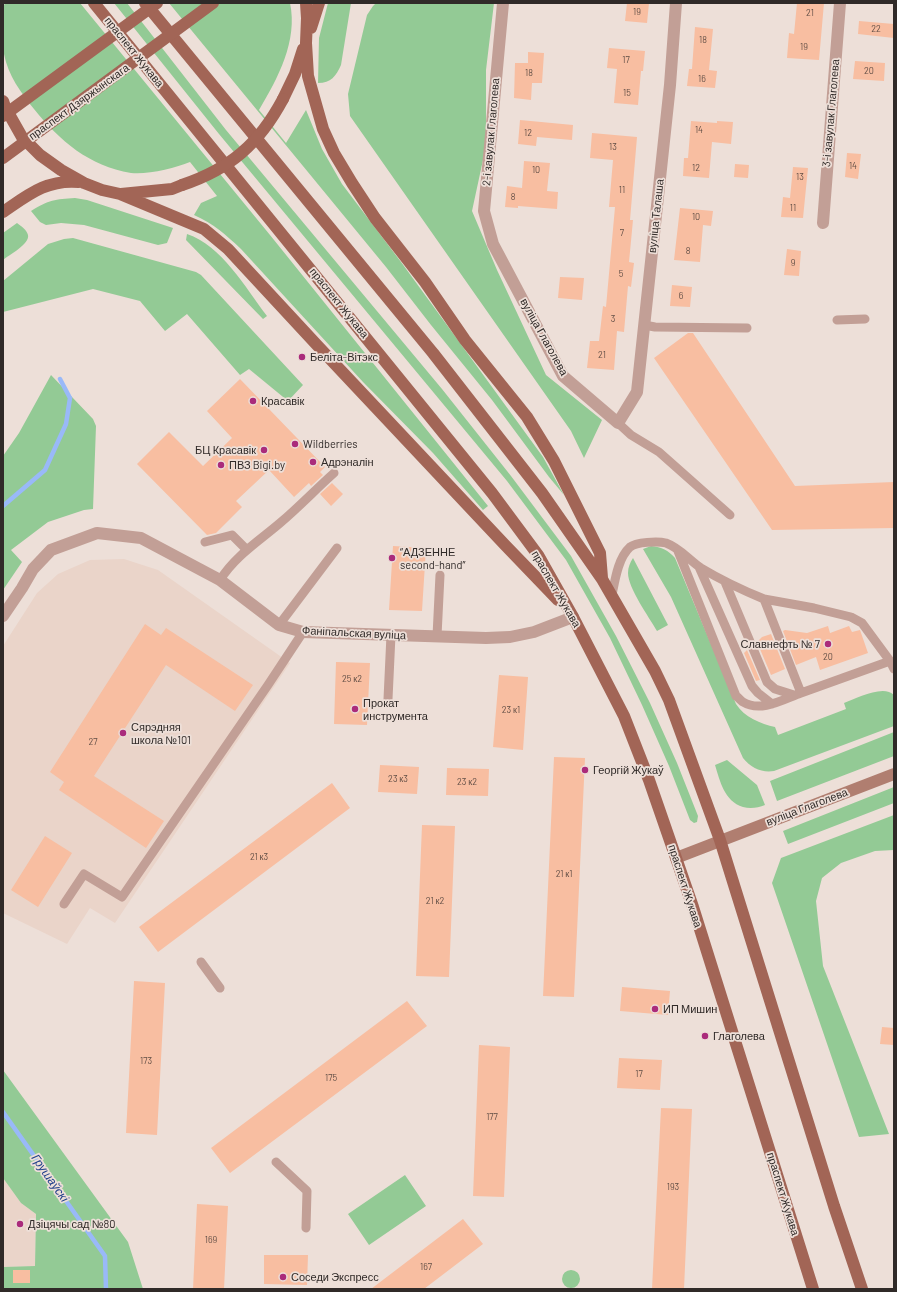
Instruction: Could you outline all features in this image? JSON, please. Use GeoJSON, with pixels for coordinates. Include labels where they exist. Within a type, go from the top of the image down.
{"type":"FeatureCollection","features":[{"type":"Feature","properties":{"kind":"main road","name":"праспект Жукава"},"geometry":{"type":"LineString","coordinates":[[94,3],[492,493],[538,555],[571,614],[624,716],[649,780],[696,915],[813,1289]]}},
{"type":"Feature","properties":{"kind":"main road"},"geometry":{"type":"LineString","coordinates":[[145,3],[433,353],[542,494],[602,579],[655,672],[669,700],[720,840],[862,1289]]}},
{"type":"Feature","properties":{"kind":"main road"},"geometry":{"type":"LineString","coordinates":[[3,116],[157,3]]}},
{"type":"Feature","properties":{"kind":"main road","name":"праспект Дзяржынскага"},"geometry":{"type":"LineString","coordinates":[[3,158],[212,3]]}},
{"type":"Feature","properties":{"kind":"main road"},"geometry":{"type":"LineString","coordinates":[[306,3],[308,76],[323,129],[334,153],[375,218],[425,282],[465,340],[527,416],[554,461],[600,553],[602,579]]}},
{"type":"Feature","properties":{"kind":"main road"},"geometry":{"type":"LineString","coordinates":[[120,194],[172,188],[199,180],[225,166],[246,150],[267,126],[283,99],[295,74],[319,3]]}},
{"type":"Feature","properties":{"kind":"main road"},"geometry":{"type":"LineString","coordinates":[[3,100],[5,108],[22,137],[40,155],[60,170],[84,183],[102,190],[120,194],[204,229],[228,249],[571,614]]}},
{"type":"Feature","properties":{"kind":"main road"},"geometry":{"type":"LineString","coordinates":[[3,212],[29,194],[42,188],[65,181],[84,183]]}},
{"type":"Feature","properties":{"kind":"street","name":"2-і завулак Глаголева"},"geometry":{"type":"LineString","coordinates":[[500,258],[493,244],[484,211],[503,3]]}},
{"type":"Feature","properties":{"kind":"street","name":"вуліца Талаша"},"geometry":{"type":"LineString","coordinates":[[618,423],[638,392],[670,85],[676,3]]}},
{"type":"Feature","properties":{"kind":"street","name":"3-і завулак Глаголева"},"geometry":{"type":"LineString","coordinates":[[822,223],[840,3]]}},
{"type":"Feature","properties":{"kind":"street","name":"вуліца Глаголева"},"geometry":{"type":"LineString","coordinates":[[500,258],[563,376],[618,423]]}},
{"type":"Feature","properties":{"kind":"street","name":"Фаніпальская вуліца"},"geometry":{"type":"LineString","coordinates":[[3,616],[33,569],[51,550],[97,533],[141,538],[220,580],[279,625],[303,632],[486,638],[510,637],[534,632],[571,614]]}},
{"type":"Feature","properties":{"kind":"street","name":"вуліца Глаголева"},"geometry":{"type":"LineString","coordinates":[[676,858],[894,774]]}},
{"type":"Feature","properties":{"kind":"lane"},"geometry":{"type":"LineString","coordinates":[[838,320],[864,319]]}},
{"type":"Feature","properties":{"kind":"lane"},"geometry":{"type":"LineString","coordinates":[[644,326],[747,328]]}},
{"type":"Feature","properties":{"kind":"lane"},"geometry":{"type":"LineString","coordinates":[[618,423],[631,436],[659,452],[730,516]]}},
{"type":"Feature","properties":{"kind":"lane"},"geometry":{"type":"LineString","coordinates":[[220,580],[247,550],[280,523],[334,473]]}},
{"type":"Feature","properties":{"kind":"lane"},"geometry":{"type":"LineString","coordinates":[[205,542],[232,535],[247,550]]}},
{"type":"Feature","properties":{"kind":"lane"},"geometry":{"type":"LineString","coordinates":[[612,595],[618,569],[623,557],[630,547],[639,543],[665,543],[678,550],[699,567],[725,582],[764,599],[814,608],[851,617],[862,623],[892,665],[798,694],[772,704],[755,707],[744,702],[736,696],[678,550]]}},
{"type":"Feature","properties":{"kind":"lane"},"geometry":{"type":"LineString","coordinates":[[279,625],[337,548]]}},
{"type":"Feature","properties":{"kind":"lane"},"geometry":{"type":"LineString","coordinates":[[699,567],[752,686],[772,704]]}},
{"type":"Feature","properties":{"kind":"lane"},"geometry":{"type":"LineString","coordinates":[[437,636],[440,575]]}},
{"type":"Feature","properties":{"kind":"lane"},"geometry":{"type":"LineString","coordinates":[[725,582],[766,682],[775,689],[798,694]]}},
{"type":"Feature","properties":{"kind":"lane"},"geometry":{"type":"LineString","coordinates":[[764,599],[798,694]]}},
{"type":"Feature","properties":{"kind":"lane"},"geometry":{"type":"LineString","coordinates":[[64,904],[84,874],[122,897],[303,632]]}},
{"type":"Feature","properties":{"kind":"lane"},"geometry":{"type":"LineString","coordinates":[[388,699],[390,635]]}},
{"type":"Feature","properties":{"kind":"lane"},"geometry":{"type":"LineString","coordinates":[[201,962],[220,988]]}},
{"type":"Feature","properties":{"kind":"lane"},"geometry":{"type":"LineString","coordinates":[[276,1162],[307,1191],[306,1228]]}},
{"type":"Feature","properties":{"kind":"shaded area","name":"Сярэдняя школа №101"},"geometry":{"type":"Polygon","coordinates":[[[124,559],[158,570],[290,663],[115,923],[90,908],[67,944],[3,913],[3,646],[37,593],[58,574],[90,560],[124,559]]]}},
{"type":"Feature","properties":{"kind":"shaded area","name":"Дзіцячы сад №80"},"geometry":{"type":"Polygon","coordinates":[[[3,1178],[21,1203],[36,1214],[35,1266],[3,1267],[3,1178]]]}},
{"type":"Feature","properties":{"kind":"green space"},"geometry":{"type":"Polygon","coordinates":[[[5,3],[80,3],[270,235],[488,506],[483,510],[433,453],[363,382],[241,249],[208,222],[194,215],[201,203],[217,196],[190,162],[177,167],[145,173],[131,173],[116,170],[89,158],[76,150],[54,132],[24,97],[6,62],[2,31],[3,8],[5,3]]]}},
{"type":"Feature","properties":{"kind":"green space"},"geometry":{"type":"Polygon","coordinates":[[[114,3],[127,3],[226,130],[442,389],[511,476],[571,556],[616,636],[650,703],[677,763],[698,816],[697,822],[694,823],[690,820],[669,766],[642,705],[610,638],[566,560],[507,481],[219,134],[114,3]]]}},
{"type":"Feature","properties":{"kind":"green space"},"geometry":{"type":"Polygon","coordinates":[[[169,3],[290,3],[292,17],[291,31],[285,59],[259,110],[286,143],[306,110],[322,149],[342,184],[401,262],[543,457],[564,495],[492,400],[386,267],[169,3]]]}},
{"type":"Feature","properties":{"kind":"green space"},"geometry":{"type":"Polygon","coordinates":[[[328,3],[351,3],[341,65],[330,80],[323,83],[318,83],[319,38],[328,3]]]}},
{"type":"Feature","properties":{"kind":"green space"},"geometry":{"type":"Polygon","coordinates":[[[376,3],[494,3],[486,70],[486,146],[472,211],[497,270],[546,375],[602,420],[584,458],[571,431],[350,116],[348,94],[367,15],[376,3]]]}},
{"type":"Feature","properties":{"kind":"green space"},"geometry":{"type":"Polygon","coordinates":[[[75,198],[87,200],[173,228],[167,243],[158,245],[84,225],[61,223],[46,225],[40,222],[31,211],[52,201],[75,198]]]}},
{"type":"Feature","properties":{"kind":"green space"},"geometry":{"type":"Polygon","coordinates":[[[17,223],[24,228],[28,238],[23,246],[3,260],[3,233],[17,223]]]}},
{"type":"Feature","properties":{"kind":"green space"},"geometry":{"type":"Polygon","coordinates":[[[187,234],[200,240],[222,258],[241,280],[267,316],[263,319],[186,240],[187,234]]]}},
{"type":"Feature","properties":{"kind":"green space"},"geometry":{"type":"Polygon","coordinates":[[[73,238],[196,272],[201,275],[303,385],[288,401],[249,369],[240,375],[187,314],[165,331],[140,301],[93,289],[3,312],[3,281],[48,244],[73,238]]]}},
{"type":"Feature","properties":{"kind":"green space"},"geometry":{"type":"Polygon","coordinates":[[[51,375],[93,419],[96,426],[93,509],[84,510],[48,522],[11,550],[22,562],[3,590],[3,456],[19,433],[51,375]]]}},
{"type":"Feature","properties":{"kind":"green space"},"geometry":{"type":"Polygon","coordinates":[[[651,546],[664,549],[675,558],[736,704],[739,709],[748,716],[759,722],[775,727],[778,735],[846,709],[844,703],[869,693],[883,691],[894,695],[894,726],[774,771],[757,769],[750,765],[743,758],[671,597],[643,549],[651,546]]]}},
{"type":"Feature","properties":{"kind":"green space"},"geometry":{"type":"Polygon","coordinates":[[[633,558],[668,625],[657,631],[631,586],[628,569],[633,558]]]}},
{"type":"Feature","properties":{"kind":"green space"},"geometry":{"type":"Polygon","coordinates":[[[894,732],[894,756],[777,801],[770,781],[894,732]]]}},
{"type":"Feature","properties":{"kind":"green space"},"geometry":{"type":"Polygon","coordinates":[[[727,760],[757,785],[765,805],[748,808],[743,807],[731,800],[721,784],[715,765],[727,760]]]}},
{"type":"Feature","properties":{"kind":"green space"},"geometry":{"type":"Polygon","coordinates":[[[894,787],[894,803],[788,844],[783,831],[894,787]]]}},
{"type":"Feature","properties":{"kind":"green space"},"geometry":{"type":"Polygon","coordinates":[[[894,815],[894,850],[875,851],[841,863],[822,878],[816,901],[823,966],[889,1134],[859,1137],[772,883],[781,858],[894,815]]]}},
{"type":"Feature","properties":{"kind":"green space"},"geometry":{"type":"Polygon","coordinates":[[[3,1070],[128,1242],[143,1289],[3,1289],[3,1267],[35,1266],[36,1214],[21,1203],[3,1178],[3,1070]]]}},
{"type":"Feature","properties":{"kind":"green space"},"geometry":{"type":"Polygon","coordinates":[[[405,1175],[426,1206],[369,1245],[348,1214],[405,1175]]]}},
{"type":"Feature","properties":{"kind":"green space"},"geometry":{"type":"Polygon","coordinates":[[[571,1270],[577,1273],[580,1279],[577,1285],[571,1288],[565,1285],[562,1279],[565,1273],[571,1270]]]}},
{"type":"Feature","properties":{"kind":"building"},"geometry":{"type":"Polygon","coordinates":[[[627,3],[649,3],[647,23],[625,21],[627,3]]]}},
{"type":"Feature","properties":{"kind":"building"},"geometry":{"type":"Polygon","coordinates":[[[797,3],[824,3],[819,60],[787,58],[789,33],[794,34],[797,3]]]}},
{"type":"Feature","properties":{"kind":"building"},"geometry":{"type":"Polygon","coordinates":[[[859,21],[894,24],[894,38],[858,34],[859,21]]]}},
{"type":"Feature","properties":{"kind":"building"},"geometry":{"type":"Polygon","coordinates":[[[695,27],[713,29],[709,70],[717,71],[715,88],[687,86],[689,69],[692,69],[695,27]]]}},
{"type":"Feature","properties":{"kind":"building"},"geometry":{"type":"Polygon","coordinates":[[[609,48],[645,51],[643,71],[641,71],[638,105],[614,103],[617,69],[607,68],[609,48]]]}},
{"type":"Feature","properties":{"kind":"building"},"geometry":{"type":"Polygon","coordinates":[[[528,52],[544,53],[542,83],[532,83],[531,100],[514,98],[515,63],[528,63],[528,52]]]}},
{"type":"Feature","properties":{"kind":"building"},"geometry":{"type":"Polygon","coordinates":[[[855,61],[885,63],[884,81],[853,79],[855,61]]]}},
{"type":"Feature","properties":{"kind":"building"},"geometry":{"type":"Polygon","coordinates":[[[520,120],[573,125],[572,140],[537,137],[536,146],[518,144],[520,120]]]}},
{"type":"Feature","properties":{"kind":"building"},"geometry":{"type":"Polygon","coordinates":[[[691,121],[717,123],[717,121],[733,122],[731,144],[712,142],[709,178],[683,176],[684,158],[688,158],[691,121]]]}},
{"type":"Feature","properties":{"kind":"building"},"geometry":{"type":"Polygon","coordinates":[[[592,133],[637,137],[630,220],[633,220],[629,262],[634,263],[631,287],[628,286],[624,332],[617,331],[614,370],[587,368],[590,341],[599,341],[603,306],[606,307],[615,207],[609,207],[613,160],[590,158],[592,133]]]}},
{"type":"Feature","properties":{"kind":"building"},"geometry":{"type":"Polygon","coordinates":[[[847,153],[861,154],[858,179],[845,177],[847,153]]]}},
{"type":"Feature","properties":{"kind":"building"},"geometry":{"type":"Polygon","coordinates":[[[524,161],[550,163],[547,191],[558,192],[557,209],[518,206],[518,208],[505,207],[507,186],[522,188],[524,161]]]}},
{"type":"Feature","properties":{"kind":"building"},"geometry":{"type":"Polygon","coordinates":[[[735,164],[749,165],[748,178],[734,177],[735,164]]]}},
{"type":"Feature","properties":{"kind":"building"},"geometry":{"type":"Polygon","coordinates":[[[793,167],[808,168],[803,218],[781,217],[783,197],[790,198],[793,167]]]}},
{"type":"Feature","properties":{"kind":"building"},"geometry":{"type":"Polygon","coordinates":[[[680,208],[713,211],[711,226],[703,225],[700,262],[674,260],[680,208]]]}},
{"type":"Feature","properties":{"kind":"building"},"geometry":{"type":"Polygon","coordinates":[[[787,249],[801,251],[799,276],[784,275],[787,249]]]}},
{"type":"Feature","properties":{"kind":"building"},"geometry":{"type":"Polygon","coordinates":[[[560,277],[584,278],[582,300],[558,298],[560,277]]]}},
{"type":"Feature","properties":{"kind":"building"},"geometry":{"type":"Polygon","coordinates":[[[672,285],[692,287],[690,307],[670,306],[672,285]]]}},
{"type":"Feature","properties":{"kind":"building"},"geometry":{"type":"Polygon","coordinates":[[[688,333],[693,333],[795,486],[894,482],[894,528],[772,530],[654,358],[688,333]]]}},
{"type":"Feature","properties":{"kind":"building","name":"БЦ Красавік"},"geometry":{"type":"Polygon","coordinates":[[[240,379],[325,467],[320,472],[323,475],[311,486],[309,483],[294,497],[269,470],[236,501],[242,507],[216,533],[207,535],[137,464],[169,432],[203,466],[232,438],[207,411],[240,379]]]}},
{"type":"Feature","properties":{"kind":"building"},"geometry":{"type":"Polygon","coordinates":[[[332,483],[343,494],[331,506],[320,494],[332,483]]]}},
{"type":"Feature","properties":{"kind":"building"},"geometry":{"type":"Polygon","coordinates":[[[393,546],[426,548],[422,611],[389,610],[393,546]]]}},
{"type":"Feature","properties":{"kind":"building"},"geometry":{"type":"Polygon","coordinates":[[[145,624],[161,635],[166,628],[253,685],[235,711],[166,665],[94,776],[164,821],[146,848],[59,790],[64,782],[50,772],[145,624]]]}},
{"type":"Feature","properties":{"kind":"building"},"geometry":{"type":"Polygon","coordinates":[[[828,626],[830,633],[849,626],[852,632],[860,630],[868,653],[820,670],[816,657],[796,665],[783,631],[807,633],[828,626]]]}},
{"type":"Feature","properties":{"kind":"building"},"geometry":{"type":"Polygon","coordinates":[[[771,634],[785,669],[771,675],[757,642],[762,637],[771,634]]]}},
{"type":"Feature","properties":{"kind":"building"},"geometry":{"type":"Polygon","coordinates":[[[747,650],[760,680],[756,681],[744,653],[747,650]]]}},
{"type":"Feature","properties":{"kind":"building"},"geometry":{"type":"Polygon","coordinates":[[[336,662],[370,663],[367,725],[334,724],[336,662]]]}},
{"type":"Feature","properties":{"kind":"building"},"geometry":{"type":"Polygon","coordinates":[[[499,675],[528,677],[523,750],[493,747],[499,675]]]}},
{"type":"Feature","properties":{"kind":"building"},"geometry":{"type":"Polygon","coordinates":[[[554,757],[585,758],[574,997],[543,996],[554,757]]]}},
{"type":"Feature","properties":{"kind":"building"},"geometry":{"type":"Polygon","coordinates":[[[380,765],[419,767],[417,794],[378,792],[380,765]]]}},
{"type":"Feature","properties":{"kind":"building"},"geometry":{"type":"Polygon","coordinates":[[[447,768],[489,769],[488,796],[446,795],[447,768]]]}},
{"type":"Feature","properties":{"kind":"building"},"geometry":{"type":"Polygon","coordinates":[[[332,783],[350,808],[158,952],[139,927],[332,783]]]}},
{"type":"Feature","properties":{"kind":"building"},"geometry":{"type":"Polygon","coordinates":[[[422,825],[455,826],[449,977],[416,976],[422,825]]]}},
{"type":"Feature","properties":{"kind":"building"},"geometry":{"type":"Polygon","coordinates":[[[45,836],[72,853],[38,907],[11,890],[45,836]]]}},
{"type":"Feature","properties":{"kind":"building"},"geometry":{"type":"Polygon","coordinates":[[[134,981],[165,983],[157,1135],[126,1133],[134,981]]]}},
{"type":"Feature","properties":{"kind":"building"},"geometry":{"type":"Polygon","coordinates":[[[622,987],[670,991],[668,1015],[620,1011],[622,987]]]}},
{"type":"Feature","properties":{"kind":"building"},"geometry":{"type":"Polygon","coordinates":[[[407,1001],[427,1026],[230,1173],[211,1148],[407,1001]]]}},
{"type":"Feature","properties":{"kind":"building"},"geometry":{"type":"Polygon","coordinates":[[[882,1027],[894,1028],[894,1045],[880,1044],[882,1027]]]}},
{"type":"Feature","properties":{"kind":"building"},"geometry":{"type":"Polygon","coordinates":[[[479,1045],[510,1047],[504,1197],[473,1196],[479,1045]]]}},
{"type":"Feature","properties":{"kind":"building"},"geometry":{"type":"Polygon","coordinates":[[[619,1058],[662,1060],[660,1090],[617,1088],[619,1058]]]}},
{"type":"Feature","properties":{"kind":"building"},"geometry":{"type":"Polygon","coordinates":[[[661,1108],[692,1109],[684,1289],[652,1289],[661,1108]]]}},
{"type":"Feature","properties":{"kind":"building"},"geometry":{"type":"Polygon","coordinates":[[[197,1204],[228,1206],[224,1289],[193,1289],[197,1204]]]}},
{"type":"Feature","properties":{"kind":"building"},"geometry":{"type":"Polygon","coordinates":[[[463,1219],[483,1244],[424,1289],[371,1289],[463,1219]]]}},
{"type":"Feature","properties":{"kind":"building"},"geometry":{"type":"Polygon","coordinates":[[[264,1255],[308,1255],[307,1285],[264,1284],[264,1255]]]}},
{"type":"Feature","properties":{"kind":"building"},"geometry":{"type":"Polygon","coordinates":[[[13,1270],[30,1270],[30,1283],[13,1283],[13,1270]]]}},
{"type":"Feature","properties":{"kind":"waterway","name":"Грушаўскі"},"geometry":{"type":"LineString","coordinates":[[3,506],[45,470],[66,424],[70,398],[60,379]]}},
{"type":"Feature","properties":{"kind":"waterway","name":"Грушаўскі"},"geometry":{"type":"LineString","coordinates":[[3,1112],[105,1256],[106,1289]]}},
{"type":"Feature","properties":{"kind":"place","name":"Беліта-Вітэкс"},"geometry":{"type":"Point","coordinates":[302,357]}},
{"type":"Feature","properties":{"kind":"place","name":"Красавік"},"geometry":{"type":"Point","coordinates":[253,401]}},
{"type":"Feature","properties":{"kind":"place","name":"Wildberries"},"geometry":{"type":"Point","coordinates":[295,444]}},
{"type":"Feature","properties":{"kind":"place","name":"БЦ Красавік"},"geometry":{"type":"Point","coordinates":[264,450]}},
{"type":"Feature","properties":{"kind":"place","name":"Адрэналін"},"geometry":{"type":"Point","coordinates":[313,462]}},
{"type":"Feature","properties":{"kind":"place","name":"ПВЗ Bigi.by"},"geometry":{"type":"Point","coordinates":[221,465]}},
{"type":"Feature","properties":{"kind":"place","name":"“АДЗЕННЕ second-hand”"},"geometry":{"type":"Point","coordinates":[392,558]}},
{"type":"Feature","properties":{"kind":"place","name":"Славнефть № 7"},"geometry":{"type":"Point","coordinates":[828,644]}},
{"type":"Feature","properties":{"kind":"place","name":"Прокат инструмента"},"geometry":{"type":"Point","coordinates":[355,709]}},
{"type":"Feature","properties":{"kind":"place","name":"Сярэдняя школа №101"},"geometry":{"type":"Point","coordinates":[123,733]}},
{"type":"Feature","properties":{"kind":"place","name":"Георгій Жукаў"},"geometry":{"type":"Point","coordinates":[585,770]}},
{"type":"Feature","properties":{"kind":"place","name":"ИП Мишин"},"geometry":{"type":"Point","coordinates":[655,1009]}},
{"type":"Feature","properties":{"kind":"place","name":"Глаголева"},"geometry":{"type":"Point","coordinates":[705,1036]}},
{"type":"Feature","properties":{"kind":"place","name":"Дзіцячы сад №80"},"geometry":{"type":"Point","coordinates":[20,1224]}},
{"type":"Feature","properties":{"kind":"place","name":"Соседи Экспресс"},"geometry":{"type":"Point","coordinates":[283,1277]}}]}
